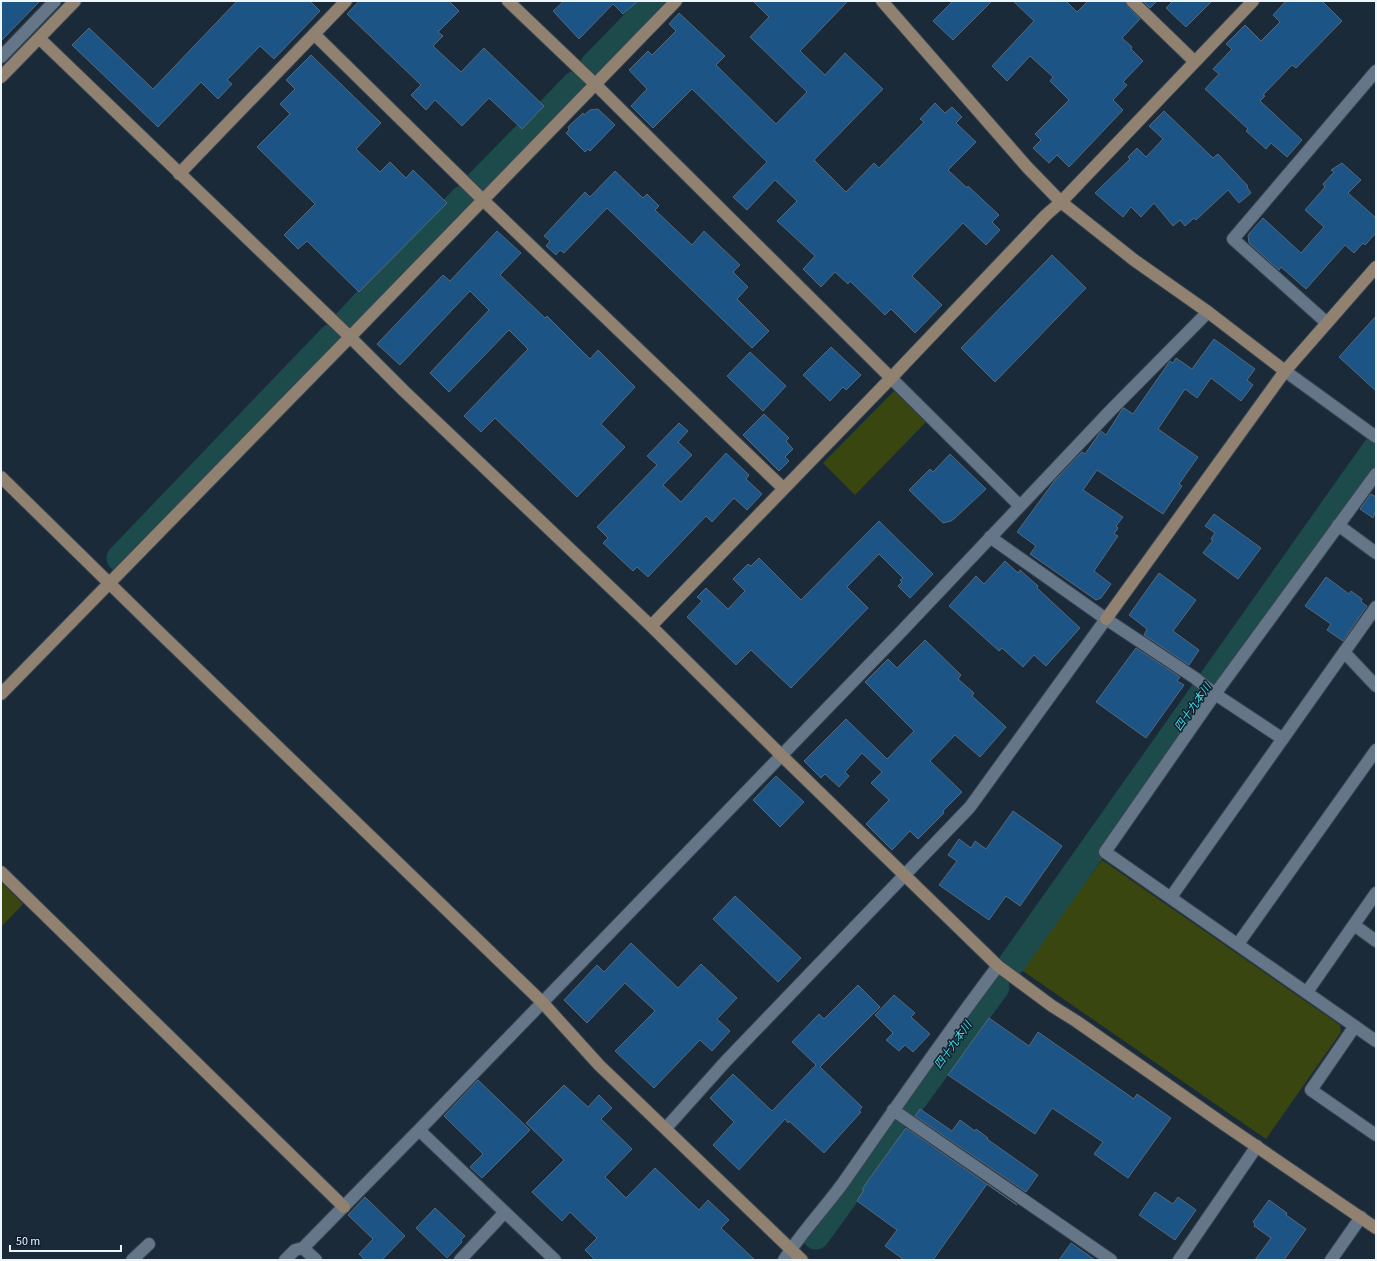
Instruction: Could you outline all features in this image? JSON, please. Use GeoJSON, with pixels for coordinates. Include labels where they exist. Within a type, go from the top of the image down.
{"type":"FeatureCollection","features":[{"type":"Feature","properties":{"kind":"street"},"geometry":{"type":"LineString","coordinates":[[1,57],[55,1]]}},
{"type":"Feature","properties":{"kind":"street"},"geometry":{"type":"LineString","coordinates":[[1,78],[75,1]]}},
{"type":"Feature","properties":{"kind":"street"},"geometry":{"type":"LineString","coordinates":[[179,174],[346,1]]}},
{"type":"Feature","properties":{"kind":"street"},"geometry":{"type":"LineString","coordinates":[[508,1],[595,84],[1020,506]]}},
{"type":"Feature","properties":{"kind":"street"},"geometry":{"type":"LineString","coordinates":[[1,694],[676,1]]}},
{"type":"Feature","properties":{"kind":"street"},"geometry":{"type":"LineString","coordinates":[[882,1],[1027,167],[1061,202],[1134,260],[1208,312],[1285,371],[1376,437]]}},
{"type":"Feature","properties":{"kind":"street"},"geometry":{"type":"LineString","coordinates":[[1132,1],[1194,61]]}},
{"type":"Feature","properties":{"kind":"street"},"geometry":{"type":"LineString","coordinates":[[651,626],[1253,1]]}},
{"type":"Feature","properties":{"kind":"street"},"geometry":{"type":"LineString","coordinates":[[314,34],[483,200],[783,488]]}},
{"type":"Feature","properties":{"kind":"street"},"geometry":{"type":"LineString","coordinates":[[39,38],[350,337],[404,391],[651,626],[998,966],[1052,1006],[1376,1228]]}},
{"type":"Feature","properties":{"kind":"street"},"geometry":{"type":"LineString","coordinates":[[1327,323],[1233,239],[1376,71]]}},
{"type":"Feature","properties":{"kind":"street"},"geometry":{"type":"LineString","coordinates":[[666,1128],[726,1061],[970,807],[1285,371],[1376,267]]}},
{"type":"Feature","properties":{"kind":"street"},"geometry":{"type":"LineString","coordinates":[[285,1260],[295,1250],[303,1248],[419,1130],[893,640],[1112,409],[1208,312]]}},
{"type":"Feature","properties":{"kind":"street"},"geometry":{"type":"LineString","coordinates":[[1376,474],[1215,694],[1105,852],[1376,1041]]}},
{"type":"Feature","properties":{"kind":"street"},"geometry":{"type":"LineString","coordinates":[[1,477],[109,584],[542,1002],[599,1065],[802,1260]]}},
{"type":"Feature","properties":{"kind":"street"},"geometry":{"type":"LineString","coordinates":[[1338,525],[1376,554]]}},
{"type":"Feature","properties":{"kind":"street"},"geometry":{"type":"LineString","coordinates":[[990,537],[1106,619],[1283,739]]}},
{"type":"Feature","properties":{"kind":"street"},"geometry":{"type":"LineString","coordinates":[[1171,897],[1376,607]]}},
{"type":"Feature","properties":{"kind":"street"},"geometry":{"type":"LineString","coordinates":[[1344,652],[1376,686]]}},
{"type":"Feature","properties":{"kind":"street"},"geometry":{"type":"LineString","coordinates":[[1238,944],[1376,750]]}},
{"type":"Feature","properties":{"kind":"street"},"geometry":{"type":"LineString","coordinates":[[1,872],[344,1207]]}},
{"type":"Feature","properties":{"kind":"street"},"geometry":{"type":"LineString","coordinates":[[1306,992],[1376,893]]}},
{"type":"Feature","properties":{"kind":"street"},"geometry":{"type":"LineString","coordinates":[[1354,925],[1376,941]]}},
{"type":"Feature","properties":{"kind":"street"},"geometry":{"type":"LineString","coordinates":[[784,1260],[833,1196],[950,1028],[998,966]]}},
{"type":"Feature","properties":{"kind":"street"},"geometry":{"type":"LineString","coordinates":[[1355,1026],[1311,1090],[1376,1136]]}},
{"type":"Feature","properties":{"kind":"street"},"geometry":{"type":"LineString","coordinates":[[894,1110],[1111,1260]]}},
{"type":"Feature","properties":{"kind":"street"},"geometry":{"type":"LineString","coordinates":[[419,1130],[555,1260]]}},
{"type":"Feature","properties":{"kind":"street"},"geometry":{"type":"LineString","coordinates":[[1179,1260],[1257,1146]]}},
{"type":"Feature","properties":{"kind":"street"},"geometry":{"type":"LineString","coordinates":[[460,1260],[505,1212]]}},
{"type":"Feature","properties":{"kind":"street"},"geometry":{"type":"LineString","coordinates":[[1331,1260],[1361,1217]]}},
{"type":"Feature","properties":{"kind":"street"},"geometry":{"type":"LineString","coordinates":[[132,1260],[149,1244]]}},
{"type":"Feature","properties":{"kind":"street"},"geometry":{"type":"LineString","coordinates":[[303,1248],[316,1260]]}},
{"type":"Feature","properties":{"kind":"green space"},"geometry":{"type":"Polygon","coordinates":[[[894,391],[926,422],[855,495],[823,463],[894,391]]]}},
{"type":"Feature","properties":{"kind":"green space"},"geometry":{"type":"Polygon","coordinates":[[[1102,860],[1340,1025],[1341,1032],[1266,1139],[1020,969],[1102,860]]]}},
{"type":"Feature","properties":{"kind":"green space"},"geometry":{"type":"Polygon","coordinates":[[[1,882],[23,904],[1,927],[1,882]]]}},
{"type":"Feature","properties":{"kind":"building"},"geometry":{"type":"Polygon","coordinates":[[[1,1],[40,1],[1,41],[1,1]]]}},
{"type":"Feature","properties":{"kind":"building"},"geometry":{"type":"Polygon","coordinates":[[[237,1],[310,1],[320,11],[274,59],[260,46],[227,80],[232,84],[218,99],[201,82],[158,127],[72,45],[89,28],[153,89],[237,1]]]}},
{"type":"Feature","properties":{"kind":"building"},"geometry":{"type":"Polygon","coordinates":[[[359,1],[449,1],[459,11],[438,32],[443,36],[433,46],[461,72],[484,48],[544,106],[522,129],[489,98],[462,126],[435,100],[426,110],[411,95],[421,85],[347,14],[359,1]]]}},
{"type":"Feature","properties":{"kind":"building"},"geometry":{"type":"Polygon","coordinates":[[[564,1],[638,1],[623,14],[613,4],[579,39],[553,11],[564,1]]]}},
{"type":"Feature","properties":{"kind":"building"},"geometry":{"type":"Polygon","coordinates":[[[753,1],[848,1],[800,51],[825,75],[845,53],[883,89],[814,160],[846,192],[874,163],[879,168],[924,122],[920,119],[935,103],[945,113],[952,107],[962,117],[956,123],[976,142],[948,170],[967,188],[968,186],[999,215],[992,222],[1000,230],[986,245],[963,223],[912,276],[942,305],[915,333],[891,309],[885,315],[850,281],[848,284],[835,272],[821,287],[803,269],[815,256],[777,221],[797,201],[775,180],[747,210],[733,197],[767,162],[692,89],[653,128],[631,106],[647,89],[629,70],[648,51],[652,55],[676,31],[669,24],[679,13],[725,56],[716,65],[776,124],[807,92],[750,37],[769,17],[753,1]]]}},
{"type":"Feature","properties":{"kind":"building"},"geometry":{"type":"Polygon","coordinates":[[[953,1],[992,1],[953,40],[933,21],[953,1]]]}},
{"type":"Feature","properties":{"kind":"building"},"geometry":{"type":"Polygon","coordinates":[[[1013,1],[1066,1],[1077,12],[1088,1],[1125,1],[1127,6],[1140,19],[1122,38],[1132,47],[1131,49],[1143,61],[1123,82],[1127,85],[1113,100],[1123,110],[1069,167],[1057,155],[1049,163],[1033,148],[1041,140],[1035,134],[1069,100],[1050,81],[1053,77],[1030,56],[1007,81],[992,66],[1034,21],[1013,1]]]}},
{"type":"Feature","properties":{"kind":"building"},"geometry":{"type":"Polygon","coordinates":[[[1143,1],[1157,1],[1150,8],[1143,1]]]}},
{"type":"Feature","properties":{"kind":"building"},"geometry":{"type":"Polygon","coordinates":[[[1173,1],[1212,1],[1186,27],[1166,8],[1173,1]]]}},
{"type":"Feature","properties":{"kind":"building"},"geometry":{"type":"Polygon","coordinates":[[[1286,1],[1322,1],[1342,21],[1296,68],[1292,65],[1263,95],[1265,96],[1260,101],[1302,140],[1287,157],[1271,143],[1266,149],[1246,131],[1248,129],[1205,89],[1219,74],[1213,69],[1232,49],[1226,44],[1245,25],[1261,41],[1280,22],[1273,15],[1286,1]]]}},
{"type":"Feature","properties":{"kind":"building"},"geometry":{"type":"Polygon","coordinates":[[[311,55],[381,123],[356,149],[380,172],[390,162],[406,178],[413,170],[447,203],[359,292],[307,241],[298,249],[284,235],[315,204],[257,147],[290,114],[280,104],[295,89],[286,80],[311,55]]]}},
{"type":"Feature","properties":{"kind":"building"},"geometry":{"type":"Polygon","coordinates":[[[598,109],[615,125],[590,151],[588,149],[585,152],[566,133],[569,130],[568,127],[583,113],[584,115],[590,110],[598,109]]]}},
{"type":"Feature","properties":{"kind":"building"},"geometry":{"type":"Polygon","coordinates":[[[1164,111],[1213,158],[1218,154],[1248,186],[1247,187],[1251,193],[1239,203],[1228,190],[1196,220],[1194,218],[1185,226],[1180,220],[1173,226],[1154,203],[1141,217],[1131,207],[1123,217],[1095,193],[1130,159],[1128,157],[1137,148],[1146,157],[1163,139],[1149,126],[1164,111]]]}},
{"type":"Feature","properties":{"kind":"building"},"geometry":{"type":"Polygon","coordinates":[[[1342,163],[1361,180],[1348,193],[1376,218],[1376,233],[1365,245],[1363,243],[1354,253],[1345,245],[1306,289],[1281,267],[1279,270],[1249,243],[1248,235],[1263,218],[1301,253],[1324,227],[1305,210],[1325,187],[1323,184],[1334,172],[1331,170],[1342,163]]]}},
{"type":"Feature","properties":{"kind":"building"},"geometry":{"type":"Polygon","coordinates":[[[615,171],[643,198],[647,194],[659,206],[655,210],[692,245],[704,231],[740,265],[733,272],[748,287],[737,299],[769,331],[752,348],[607,208],[564,253],[560,250],[556,255],[546,246],[550,241],[544,236],[585,192],[590,197],[615,171]]]}},
{"type":"Feature","properties":{"kind":"building"},"geometry":{"type":"Polygon","coordinates":[[[497,231],[521,253],[500,275],[545,318],[547,316],[590,359],[598,350],[635,387],[601,424],[625,447],[577,497],[495,418],[481,432],[464,416],[528,349],[509,330],[449,392],[430,373],[489,310],[470,291],[400,365],[377,344],[443,275],[450,281],[497,231]]]}},
{"type":"Feature","properties":{"kind":"building"},"geometry":{"type":"Polygon","coordinates":[[[1052,255],[1086,288],[995,382],[961,348],[1052,255]]]}},
{"type":"Feature","properties":{"kind":"building"},"geometry":{"type":"Polygon","coordinates":[[[1376,316],[1376,391],[1339,357],[1376,316]]]}},
{"type":"Feature","properties":{"kind":"building"},"geometry":{"type":"Polygon","coordinates":[[[1214,339],[1255,369],[1247,380],[1253,385],[1241,401],[1211,378],[1197,398],[1185,389],[1158,429],[1198,457],[1179,484],[1182,486],[1163,514],[1097,470],[1083,490],[1123,517],[1116,526],[1118,528],[1114,534],[1118,536],[1094,571],[1111,584],[1101,598],[1096,600],[1030,554],[1036,546],[1017,532],[1055,480],[1082,452],[1085,454],[1101,431],[1106,435],[1123,408],[1133,414],[1170,361],[1173,363],[1176,358],[1192,369],[1214,339]]]}},
{"type":"Feature","properties":{"kind":"building"},"geometry":{"type":"Polygon","coordinates":[[[831,347],[861,375],[846,390],[843,387],[830,401],[803,375],[831,347]]]}},
{"type":"Feature","properties":{"kind":"building"},"geometry":{"type":"Polygon","coordinates":[[[750,352],[786,386],[763,411],[727,376],[750,352]]]}},
{"type":"Feature","properties":{"kind":"building"},"geometry":{"type":"Polygon","coordinates":[[[764,414],[789,438],[786,441],[793,449],[785,457],[789,461],[779,471],[743,435],[764,414]]]}},
{"type":"Feature","properties":{"kind":"building"},"geometry":{"type":"Polygon","coordinates":[[[679,423],[688,431],[678,442],[692,455],[663,485],[681,502],[726,453],[749,475],[746,479],[762,494],[747,510],[734,498],[712,522],[706,516],[648,577],[637,567],[633,571],[603,543],[608,538],[597,527],[657,465],[647,456],[679,423]]]}},
{"type":"Feature","properties":{"kind":"building"},"geometry":{"type":"Polygon","coordinates":[[[950,454],[986,489],[955,518],[951,521],[943,523],[909,490],[930,469],[933,472],[950,454]]]}},
{"type":"Feature","properties":{"kind":"building"},"geometry":{"type":"Polygon","coordinates":[[[1371,494],[1376,497],[1376,510],[1373,518],[1360,509],[1371,494]]]}},
{"type":"Feature","properties":{"kind":"building"},"geometry":{"type":"Polygon","coordinates":[[[1214,514],[1261,548],[1238,579],[1203,553],[1213,540],[1211,539],[1215,533],[1205,526],[1214,514]]]}},
{"type":"Feature","properties":{"kind":"building"},"geometry":{"type":"Polygon","coordinates":[[[879,521],[933,574],[910,598],[898,586],[902,582],[900,580],[903,578],[879,554],[847,587],[868,608],[791,688],[751,650],[736,665],[687,617],[702,601],[697,597],[706,588],[728,609],[745,591],[733,579],[748,564],[751,566],[759,558],[801,600],[879,521]]]}},
{"type":"Feature","properties":{"kind":"building"},"geometry":{"type":"Polygon","coordinates":[[[1005,561],[1018,573],[1020,570],[1038,586],[1037,588],[1080,628],[1046,666],[1034,655],[1023,667],[1002,648],[999,651],[949,606],[976,576],[984,584],[1005,561]]]}},
{"type":"Feature","properties":{"kind":"building"},"geometry":{"type":"Polygon","coordinates":[[[1159,573],[1196,600],[1173,631],[1199,650],[1189,665],[1144,635],[1147,629],[1129,615],[1159,573]]]}},
{"type":"Feature","properties":{"kind":"building"},"geometry":{"type":"Polygon","coordinates":[[[1326,577],[1349,594],[1351,591],[1362,599],[1361,602],[1367,606],[1343,641],[1327,630],[1331,624],[1305,606],[1326,577]]]}},
{"type":"Feature","properties":{"kind":"building"},"geometry":{"type":"Polygon","coordinates":[[[925,640],[961,675],[958,679],[974,693],[972,696],[1006,727],[980,757],[955,735],[930,761],[962,792],[943,811],[944,813],[918,839],[910,831],[892,850],[866,824],[889,800],[871,783],[882,772],[862,753],[845,772],[849,776],[839,787],[825,774],[821,778],[804,761],[846,719],[887,759],[914,731],[865,682],[888,659],[897,668],[925,640]]]}},
{"type":"Feature","properties":{"kind":"building"},"geometry":{"type":"Polygon","coordinates":[[[1136,648],[1180,677],[1177,681],[1184,685],[1146,738],[1096,702],[1136,648]]]}},
{"type":"Feature","properties":{"kind":"building"},"geometry":{"type":"Polygon","coordinates":[[[776,776],[804,802],[780,827],[753,800],[776,776]]]}},
{"type":"Feature","properties":{"kind":"building"},"geometry":{"type":"Polygon","coordinates":[[[1013,811],[1062,846],[1020,906],[1006,896],[989,920],[939,885],[957,861],[948,855],[959,839],[971,848],[975,841],[986,849],[1013,811]]]}},
{"type":"Feature","properties":{"kind":"building"},"geometry":{"type":"Polygon","coordinates":[[[735,896],[801,958],[778,982],[713,919],[735,896]]]}},
{"type":"Feature","properties":{"kind":"building"},"geometry":{"type":"Polygon","coordinates":[[[631,943],[678,988],[701,964],[737,998],[717,1019],[730,1031],[712,1051],[700,1040],[654,1088],[615,1051],[655,1011],[625,983],[587,1023],[564,1000],[597,965],[604,972],[631,943]]]}},
{"type":"Feature","properties":{"kind":"building"},"geometry":{"type":"Polygon","coordinates":[[[858,985],[880,1007],[820,1067],[862,1107],[859,1111],[861,1112],[824,1153],[785,1119],[739,1170],[713,1145],[734,1122],[710,1098],[733,1074],[772,1111],[816,1065],[792,1042],[819,1014],[824,1019],[858,985]]]}},
{"type":"Feature","properties":{"kind":"building"},"geometry":{"type":"Polygon","coordinates":[[[894,995],[915,1013],[911,1017],[930,1034],[913,1052],[905,1045],[899,1051],[886,1040],[893,1033],[875,1015],[894,995]]]}},
{"type":"Feature","properties":{"kind":"building"},"geometry":{"type":"Polygon","coordinates":[[[989,1018],[1029,1046],[1038,1032],[1134,1099],[1137,1094],[1171,1118],[1128,1178],[1094,1154],[1103,1142],[1052,1108],[1035,1134],[948,1075],[989,1018]]]}},
{"type":"Feature","properties":{"kind":"building"},"geometry":{"type":"Polygon","coordinates":[[[478,1080],[530,1130],[482,1178],[470,1167],[483,1154],[444,1116],[478,1080]]]}},
{"type":"Feature","properties":{"kind":"building"},"geometry":{"type":"Polygon","coordinates":[[[564,1085],[588,1107],[599,1095],[612,1108],[601,1119],[632,1149],[605,1177],[626,1198],[655,1168],[699,1210],[708,1200],[729,1220],[721,1228],[755,1260],[595,1260],[585,1250],[597,1238],[570,1212],[562,1221],[532,1192],[564,1160],[526,1123],[564,1085]]]}},
{"type":"Feature","properties":{"kind":"building"},"geometry":{"type":"Polygon","coordinates":[[[920,1109],[952,1131],[960,1120],[975,1131],[976,1129],[988,1138],[987,1139],[1038,1175],[1026,1192],[915,1116],[920,1109]]]}},
{"type":"Feature","properties":{"kind":"building"},"geometry":{"type":"Polygon","coordinates":[[[906,1128],[987,1184],[933,1260],[904,1260],[885,1246],[897,1230],[857,1201],[864,1190],[862,1189],[906,1128]]]}},
{"type":"Feature","properties":{"kind":"building"},"geometry":{"type":"Polygon","coordinates":[[[1155,1192],[1173,1204],[1178,1197],[1196,1210],[1175,1240],[1139,1215],[1155,1192]]]}},
{"type":"Feature","properties":{"kind":"building"},"geometry":{"type":"Polygon","coordinates":[[[365,1197],[405,1236],[382,1260],[365,1260],[359,1254],[373,1239],[348,1215],[365,1197]]]}},
{"type":"Feature","properties":{"kind":"building"},"geometry":{"type":"Polygon","coordinates":[[[1269,1200],[1287,1213],[1286,1215],[1306,1229],[1284,1260],[1255,1260],[1271,1238],[1254,1226],[1255,1224],[1253,1222],[1269,1200]]]}},
{"type":"Feature","properties":{"kind":"building"},"geometry":{"type":"Polygon","coordinates":[[[435,1208],[465,1236],[461,1240],[462,1242],[447,1258],[416,1228],[435,1208]]]}},
{"type":"Feature","properties":{"kind":"building"},"geometry":{"type":"Polygon","coordinates":[[[1071,1243],[1095,1260],[1059,1260],[1071,1243]]]}},
{"type":"Feature","properties":{"kind":"waterway"},"geometry":{"type":"LineString","coordinates":[[594,65],[656,1]]}},
{"type":"Feature","properties":{"kind":"waterway"},"geometry":{"type":"LineString","coordinates":[[477,185],[576,84]]}},
{"type":"Feature","properties":{"kind":"waterway"},"geometry":{"type":"LineString","coordinates":[[345,324],[463,199]]}},
{"type":"Feature","properties":{"kind":"waterway"},"geometry":{"type":"LineString","coordinates":[[120,558],[331,338]]}},
{"type":"Feature","properties":{"kind":"waterway","name":"四十九本川"},"geometry":{"type":"LineString","coordinates":[[1012,963],[1375,450]]}},
{"type":"Feature","properties":{"kind":"waterway","name":"四十九本川"},"geometry":{"type":"LineString","coordinates":[[911,1103],[996,987]]}},
{"type":"Feature","properties":{"kind":"waterway","name":"四十九本川"},"geometry":{"type":"LineString","coordinates":[[816,1236],[892,1131]]}}]}
